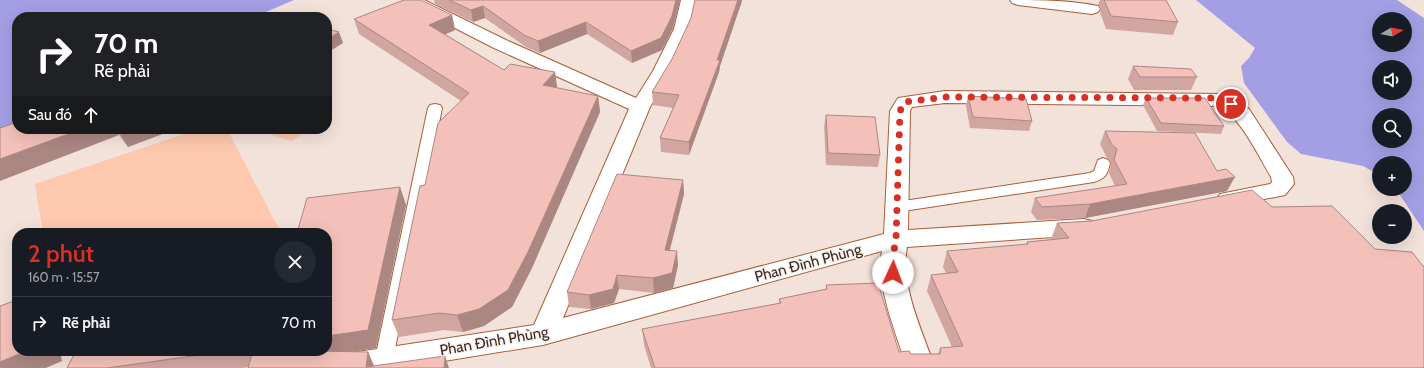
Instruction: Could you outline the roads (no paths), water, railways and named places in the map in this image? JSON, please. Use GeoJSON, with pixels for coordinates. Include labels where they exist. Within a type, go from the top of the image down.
{"type":"FeatureCollection","features":[{"type":"Feature","properties":{"kind":"street"},"geometry":{"type":"LineString","coordinates":[[412,0],[500,44],[640,107]]}},
{"type":"Feature","properties":{"kind":"street"},"geometry":{"type":"LineString","coordinates":[[543,334],[640,107],[662,71],[682,29],[689,0]]}},
{"type":"Feature","properties":{"kind":"street"},"geometry":{"type":"LineString","coordinates":[[1018,0],[1092,9]]}},
{"type":"Feature","properties":{"kind":"street"},"geometry":{"type":"LineString","coordinates":[[921,368],[894,285],[892,261],[896,239],[900,111],[905,102],[945,97],[1216,98],[1226,101],[1242,113],[1282,177],[1282,184],[1277,190],[1208,203]]}},
{"type":"Feature","properties":{"kind":"street","name":"Phan Đình Phùng"},"geometry":{"type":"LineString","coordinates":[[331,368],[543,334],[896,239],[1084,227],[1108,223]]}},
{"type":"Feature","properties":{"kind":"lane"},"geometry":{"type":"LineString","coordinates":[[384,359],[436,108]]}},
{"type":"Feature","properties":{"kind":"lane"},"geometry":{"type":"LineString","coordinates":[[897,207],[1094,177],[1101,173],[1103,164]]}}]}
